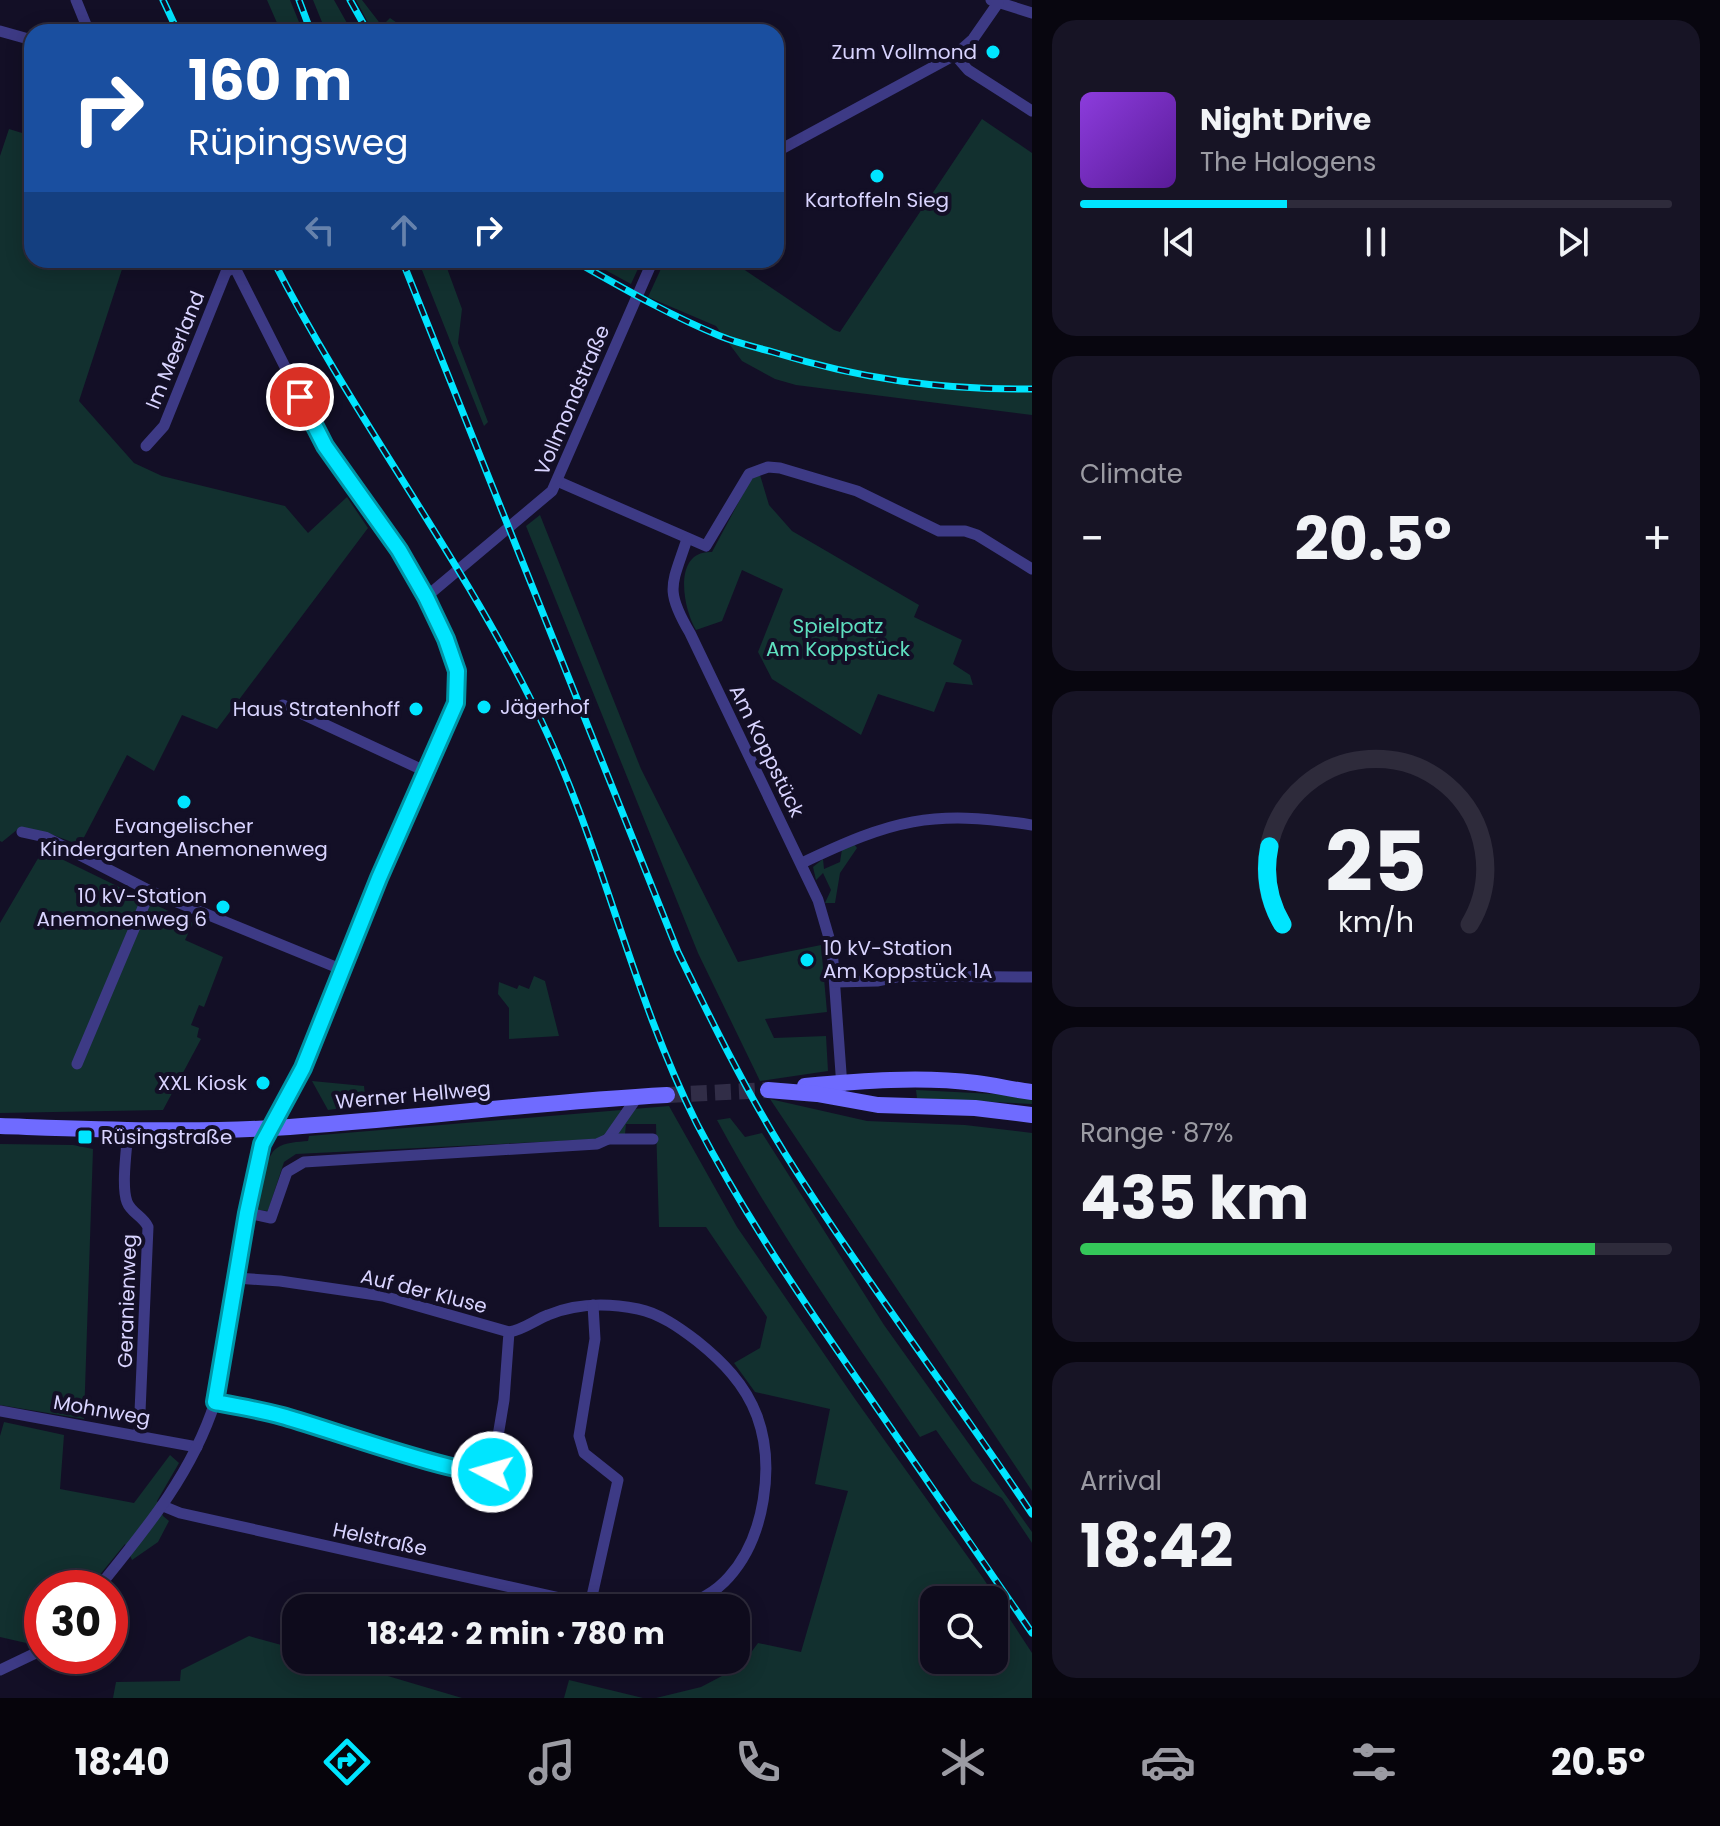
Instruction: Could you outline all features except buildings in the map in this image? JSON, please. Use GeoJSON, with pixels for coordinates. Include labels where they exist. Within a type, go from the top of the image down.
{"type":"FeatureCollection","features":[{"type":"Feature","properties":{"kind":"main road"},"geometry":{"type":"LineString","coordinates":[[842,1092],[885,1081],[976,1083],[1032,1092]]}},
{"type":"Feature","properties":{"kind":"main road"},"geometry":{"type":"LineString","coordinates":[[842,1092],[878,1105],[975,1108],[1032,1115]]}},
{"type":"Feature","properties":{"kind":"main road","name":"Werner Hellweg"},"geometry":{"type":"LineString","coordinates":[[0,1126],[272,1128],[667,1095]]}},
{"type":"Feature","properties":{"kind":"street"},"geometry":{"type":"LineString","coordinates":[[76,0],[86,24]]}},
{"type":"Feature","properties":{"kind":"street"},"geometry":{"type":"LineString","coordinates":[[784,148],[955,55],[973,39],[994,2],[1032,13]]}},
{"type":"Feature","properties":{"kind":"street"},"geometry":{"type":"LineString","coordinates":[[0,31],[24,38]]}},
{"type":"Feature","properties":{"kind":"street"},"geometry":{"type":"LineString","coordinates":[[955,55],[968,70],[1032,111]]}},
{"type":"Feature","properties":{"kind":"street","name":"Im Meerland"},"geometry":{"type":"LineString","coordinates":[[146,446],[164,426],[229,268]]}},
{"type":"Feature","properties":{"kind":"street"},"geometry":{"type":"LineString","coordinates":[[112,1570],[163,1506],[197,1447],[215,1402],[262,1144],[303,1068],[379,878],[456,703],[458,684],[446,639],[426,597],[399,550],[325,446],[234,268]]}},
{"type":"Feature","properties":{"kind":"street","name":"Vollmondstraße"},"geometry":{"type":"LineString","coordinates":[[426,597],[544,499],[557,481],[650,268]]}},
{"type":"Feature","properties":{"kind":"street"},"geometry":{"type":"LineString","coordinates":[[557,481],[706,546],[749,474],[768,467],[780,468],[857,491],[939,531],[965,531],[977,535],[1032,569]]}},
{"type":"Feature","properties":{"kind":"street","name":"Am Koppstück"},"geometry":{"type":"LineString","coordinates":[[687,539],[673,580],[674,606],[802,863],[828,930],[835,982],[842,1092]]}},
{"type":"Feature","properties":{"kind":"street"},"geometry":{"type":"LineString","coordinates":[[283,705],[427,772]]}},
{"type":"Feature","properties":{"kind":"street"},"geometry":{"type":"LineString","coordinates":[[802,863],[860,836],[915,820],[971,817],[1032,825]]}},
{"type":"Feature","properties":{"kind":"street"},"geometry":{"type":"LineString","coordinates":[[22,832],[45,837],[150,891],[343,970]]}},
{"type":"Feature","properties":{"kind":"street"},"geometry":{"type":"LineString","coordinates":[[77,1064],[150,891]]}},
{"type":"Feature","properties":{"kind":"street"},"geometry":{"type":"LineString","coordinates":[[835,982],[877,981],[901,976],[1032,977]]}},
{"type":"Feature","properties":{"kind":"street"},"geometry":{"type":"LineString","coordinates":[[608,1139],[638,1096]]}},
{"type":"Feature","properties":{"kind":"street","name":"Geranienweg"},"geometry":{"type":"LineString","coordinates":[[128,1129],[126,1200],[148,1227],[139,1435]]}},
{"type":"Feature","properties":{"kind":"street"},"geometry":{"type":"LineString","coordinates":[[247,1213],[271,1218],[287,1172],[304,1162],[597,1144],[608,1139],[653,1139]]}},
{"type":"Feature","properties":{"kind":"street","name":"Auf der Kluse"},"geometry":{"type":"LineString","coordinates":[[215,1402],[285,1417],[443,1465],[478,1473],[492,1472],[504,1400],[509,1332],[383,1296],[236,1278]]}},
{"type":"Feature","properties":{"kind":"street"},"geometry":{"type":"LineString","coordinates":[[509,1332],[550,1314],[593,1305],[642,1310],[679,1329],[717,1357],[737,1380],[757,1416],[764,1445],[765,1479],[759,1518],[748,1550],[727,1579],[710,1594]]}},
{"type":"Feature","properties":{"kind":"street"},"geometry":{"type":"LineString","coordinates":[[592,1594],[618,1480],[584,1453],[579,1436],[595,1339],[593,1305]]}},
{"type":"Feature","properties":{"kind":"street","name":"Mohnweg"},"geometry":{"type":"LineString","coordinates":[[0,1411],[197,1447]]}},
{"type":"Feature","properties":{"kind":"street","name":"Helstraße"},"geometry":{"type":"LineString","coordinates":[[163,1506],[180,1513],[541,1594]]}},
{"type":"Feature","properties":{"kind":"street"},"geometry":{"type":"LineString","coordinates":[[0,1670],[24,1659]]}},
{"type":"Feature","properties":{"kind":"green space"},"geometry":{"type":"Polygon","coordinates":[[[267,0],[290,0],[300,24],[278,24],[267,0]]]}},
{"type":"Feature","properties":{"kind":"green space"},"geometry":{"type":"Polygon","coordinates":[[[313,0],[334,0],[348,24],[323,24],[313,0]]]}},
{"type":"Feature","properties":{"kind":"green space"},"geometry":{"type":"Polygon","coordinates":[[[356,0],[362,0],[380,24],[369,24],[356,0]]]}},
{"type":"Feature","properties":{"kind":"green space"},"geometry":{"type":"Polygon","coordinates":[[[390,18],[399,24],[384,24],[390,18]]]}},
{"type":"Feature","properties":{"kind":"green space"},"geometry":{"type":"Polygon","coordinates":[[[982,119],[1032,153],[1032,415],[796,385],[775,379],[742,361],[716,326],[648,297],[661,268],[742,268],[840,332],[982,119]]]}},
{"type":"Feature","properties":{"kind":"green space"},"geometry":{"type":"Polygon","coordinates":[[[9,129],[24,134],[24,268],[122,268],[79,401],[134,463],[162,476],[285,506],[308,533],[347,497],[368,528],[217,729],[182,715],[154,771],[127,755],[80,845],[53,835],[18,829],[0,841],[0,156],[9,129]]]}},
{"type":"Feature","properties":{"kind":"green space"},"geometry":{"type":"Polygon","coordinates":[[[421,268],[447,268],[462,309],[458,343],[488,422],[484,426],[421,268]]]}},
{"type":"Feature","properties":{"kind":"green space"},"geometry":{"type":"Polygon","coordinates":[[[602,268],[638,268],[631,284],[602,268]]]}},
{"type":"Feature","properties":{"kind":"green space","name":"Spielpatz Am Koppstück"},"geometry":{"type":"Polygon","coordinates":[[[760,475],[769,505],[792,531],[919,605],[914,617],[962,640],[953,664],[970,675],[973,685],[946,682],[934,712],[878,694],[861,735],[772,679],[758,652],[783,589],[742,570],[722,621],[696,630],[687,609],[686,570],[691,560],[699,554],[712,552],[751,479],[760,475]]]}},
{"type":"Feature","properties":{"kind":"green space"},"geometry":{"type":"Polygon","coordinates":[[[540,515],[641,769],[738,962],[821,945],[827,1012],[765,1019],[774,1038],[826,1036],[828,1071],[760,1081],[698,953],[526,526],[540,515]]]}},
{"type":"Feature","properties":{"kind":"green space"},"geometry":{"type":"Polygon","coordinates":[[[854,844],[857,848],[840,873],[835,903],[825,903],[831,890],[823,873],[816,880],[813,867],[823,859],[824,869],[840,862],[842,849],[854,844]]]}},
{"type":"Feature","properties":{"kind":"green space"},"geometry":{"type":"Polygon","coordinates":[[[43,850],[193,923],[185,940],[223,957],[204,1007],[199,1005],[191,1025],[199,1028],[197,1037],[201,1039],[163,1110],[0,1113],[0,923],[43,850]]]}},
{"type":"Feature","properties":{"kind":"green space"},"geometry":{"type":"Polygon","coordinates":[[[534,976],[545,981],[559,1036],[509,1039],[509,1008],[498,994],[499,982],[517,989],[519,985],[529,989],[534,976]]]}},
{"type":"Feature","properties":{"kind":"green space"},"geometry":{"type":"Polygon","coordinates":[[[312,1081],[364,1086],[366,1105],[328,1110],[312,1081]]]}},
{"type":"Feature","properties":{"kind":"green space"},"geometry":{"type":"Polygon","coordinates":[[[916,1090],[1032,1096],[1032,1104],[917,1098],[916,1090]]]}},
{"type":"Feature","properties":{"kind":"green space"},"geometry":{"type":"Polygon","coordinates":[[[770,1099],[867,1121],[965,1125],[1032,1133],[1032,1491],[770,1099]]]}},
{"type":"Feature","properties":{"kind":"green space"},"geometry":{"type":"Polygon","coordinates":[[[669,1106],[737,1227],[988,1586],[920,1586],[920,1674],[1008,1674],[1008,1616],[1032,1653],[1032,1698],[656,1698],[701,1687],[726,1674],[750,1674],[750,1654],[758,1643],[801,1652],[848,1491],[815,1484],[830,1409],[755,1392],[734,1363],[760,1348],[767,1317],[706,1227],[659,1227],[656,1124],[626,1124],[625,1134],[601,1139],[296,1154],[284,1162],[268,1211],[258,1210],[266,1167],[273,1152],[284,1145],[308,1141],[309,1136],[669,1106]]]}},
{"type":"Feature","properties":{"kind":"green space"},"geometry":{"type":"Polygon","coordinates":[[[730,1118],[745,1137],[762,1133],[884,1325],[1032,1532],[1032,1543],[1002,1498],[972,1481],[936,1430],[920,1437],[764,1202],[717,1120],[730,1118]]]}},
{"type":"Feature","properties":{"kind":"green space"},"geometry":{"type":"Polygon","coordinates":[[[0,1144],[73,1145],[93,1149],[84,1419],[0,1405],[0,1144]]]}},
{"type":"Feature","properties":{"kind":"green space"},"geometry":{"type":"Polygon","coordinates":[[[4,1422],[64,1435],[60,1489],[134,1503],[170,1455],[179,1463],[157,1501],[163,1516],[169,1521],[158,1542],[132,1560],[125,1544],[104,1570],[24,1570],[24,1642],[0,1637],[0,1436],[4,1422]]]}},
{"type":"Feature","properties":{"kind":"green space"},"geometry":{"type":"Polygon","coordinates":[[[249,1636],[282,1645],[282,1674],[381,1674],[462,1698],[113,1698],[116,1682],[180,1681],[181,1670],[249,1636]]]}},
{"type":"Feature","properties":{"kind":"green space"},"geometry":{"type":"Polygon","coordinates":[[[569,1680],[643,1698],[564,1698],[569,1680]]]}},
{"type":"Feature","properties":{"kind":"tunnel"},"geometry":{"type":"LineString","coordinates":[[667,1095],[768,1090]]}},
{"type":"Feature","properties":{"kind":"railway"},"geometry":{"type":"LineString","coordinates":[[163,0],[174,24]]}},
{"type":"Feature","properties":{"kind":"railway"},"geometry":{"type":"LineString","coordinates":[[299,0],[308,24]]}},
{"type":"Feature","properties":{"kind":"railway"},"geometry":{"type":"LineString","coordinates":[[350,0],[364,24]]}},
{"type":"Feature","properties":{"kind":"railway"},"geometry":{"type":"LineString","coordinates":[[277,268],[303,317],[471,591],[533,704],[578,807],[673,1073],[716,1159],[799,1293],[1032,1633]]}},
{"type":"Feature","properties":{"kind":"railway"},"geometry":{"type":"LineString","coordinates":[[405,268],[678,952],[715,1028],[769,1128],[813,1198],[1032,1514]]}},
{"type":"Feature","properties":{"kind":"railway"},"geometry":{"type":"LineString","coordinates":[[587,268],[682,319],[746,345],[837,369],[901,381],[1032,389]]}},
{"type":"Feature","properties":{"kind":"place","name":"Zum Vollmond"},"geometry":{"type":"Point","coordinates":[993,52]}},
{"type":"Feature","properties":{"kind":"place","name":"Kartoffeln Sieg"},"geometry":{"type":"Point","coordinates":[877,176]}},
{"type":"Feature","properties":{"kind":"place","name":"Jägerhof"},"geometry":{"type":"Point","coordinates":[484,707]}},
{"type":"Feature","properties":{"kind":"place","name":"Haus Stratenhoff"},"geometry":{"type":"Point","coordinates":[416,709]}},
{"type":"Feature","properties":{"kind":"place","name":"Evangelischer Kindergarten Anemonenweg"},"geometry":{"type":"Point","coordinates":[184,802]}},
{"type":"Feature","properties":{"kind":"place","name":"10 kV-Station Anemonenweg 6"},"geometry":{"type":"Point","coordinates":[223,907]}},
{"type":"Feature","properties":{"kind":"place","name":"10 kV-Station Am Koppstück 1A"},"geometry":{"type":"Point","coordinates":[807,960]}},
{"type":"Feature","properties":{"kind":"place","name":"XXL Kiosk"},"geometry":{"type":"Point","coordinates":[263,1083]}},
{"type":"Feature","properties":{"kind":"place","name":"Rüsingstraße"},"geometry":{"type":"Point","coordinates":[85,1137]}},
{"type":"Feature","properties":{"kind":"route"},"geometry":{"type":"LineString","coordinates":[[300,397],[325,446],[399,550],[426,597],[446,639],[458,684],[456,703],[379,878],[324,1019],[291,1094],[262,1144],[215,1402],[264,1411],[443,1465],[478,1473],[492,1472]]}}]}
